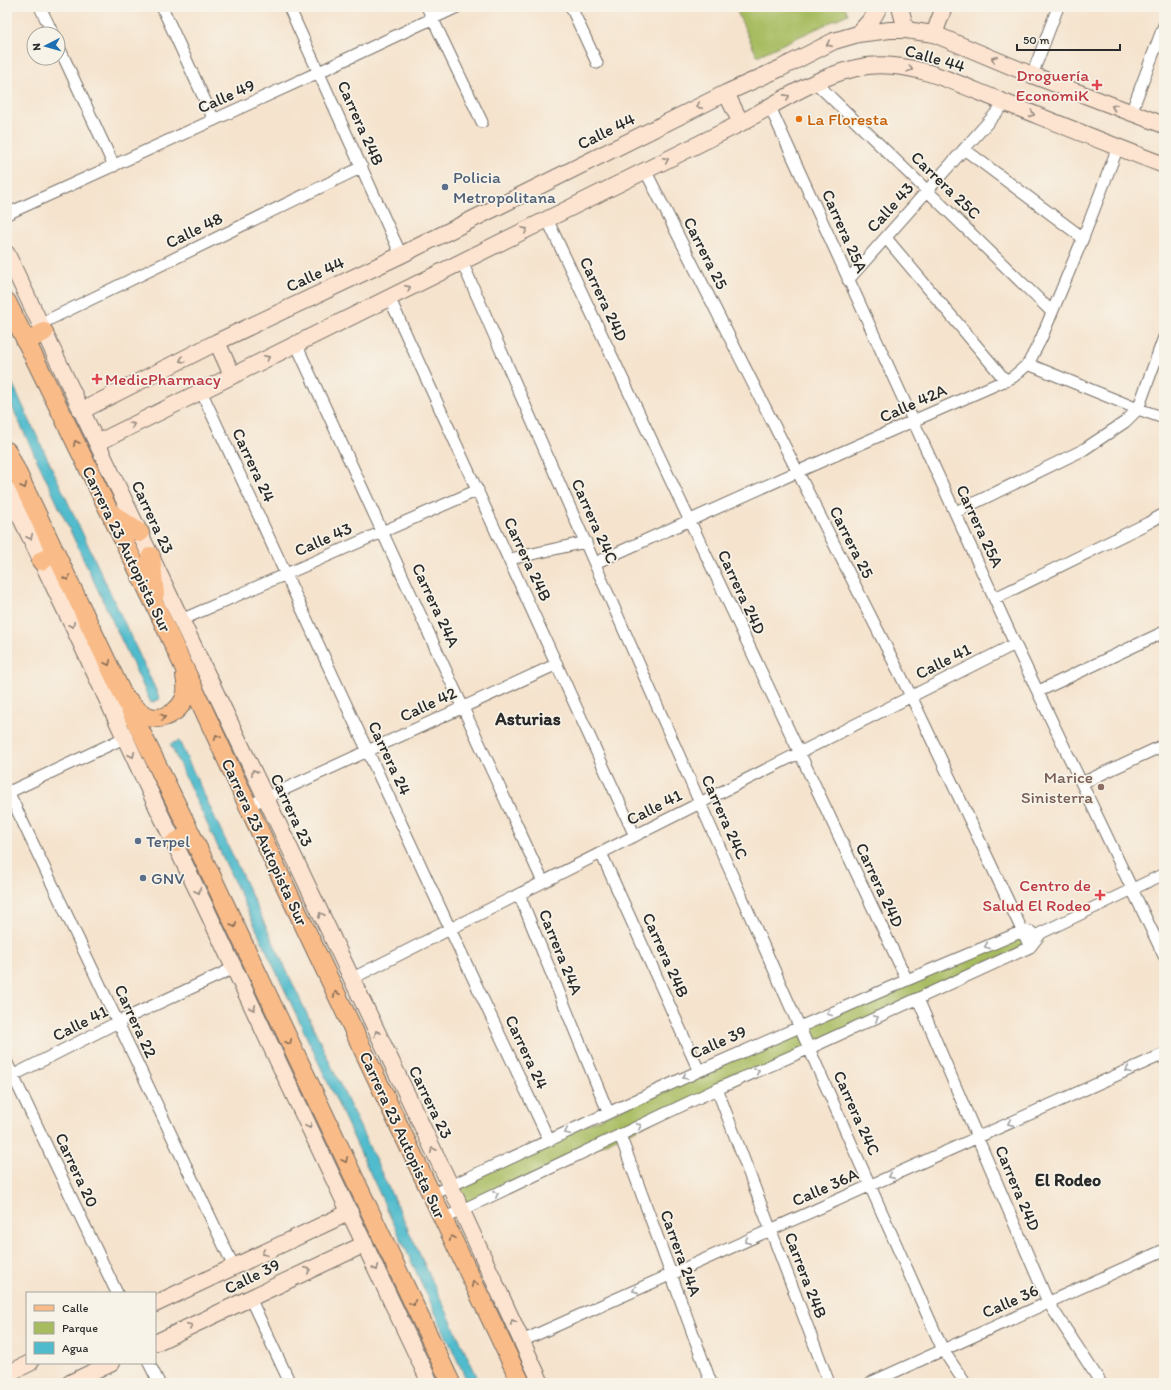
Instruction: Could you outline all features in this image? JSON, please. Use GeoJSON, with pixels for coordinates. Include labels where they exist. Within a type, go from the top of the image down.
{"type":"FeatureCollection","features":[{"type":"Feature","properties":{"kind":"main road","name":"Carrera 23 Autopista Sur"},"geometry":{"type":"LineString","coordinates":[[7,302],[157,609],[248,806],[521,1383]]}},
{"type":"Feature","properties":{"kind":"main road"},"geometry":{"type":"LineString","coordinates":[[26,342],[42,328]]}},
{"type":"Feature","properties":{"kind":"main road"},"geometry":{"type":"LineString","coordinates":[[7,451],[49,557],[121,691],[451,1383]]}},
{"type":"Feature","properties":{"kind":"main road"},"geometry":{"type":"LineString","coordinates":[[110,513],[140,533]]}},
{"type":"Feature","properties":{"kind":"main road"},"geometry":{"type":"LineString","coordinates":[[151,556],[157,609]]}},
{"type":"Feature","properties":{"kind":"main road"},"geometry":{"type":"LineString","coordinates":[[121,691],[136,709],[147,716],[158,718],[168,716],[176,711],[185,698],[187,687],[182,663]]}},
{"type":"Feature","properties":{"kind":"main road"},"geometry":{"type":"LineString","coordinates":[[174,843],[190,833]]}},
{"type":"Feature","properties":{"kind":"street"},"geometry":{"type":"LineString","coordinates":[[40,7],[49,26]]}},
{"type":"Feature","properties":{"kind":"street"},"geometry":{"type":"LineString","coordinates":[[162,7],[214,120]]}},
{"type":"Feature","properties":{"kind":"street","name":"Carrera 24B"},"geometry":{"type":"LineString","coordinates":[[289,7],[401,255]]}},
{"type":"Feature","properties":{"kind":"street"},"geometry":{"type":"LineString","coordinates":[[427,7],[482,122]]}},
{"type":"Feature","properties":{"kind":"street","name":"Calle 49"},"geometry":{"type":"LineString","coordinates":[[7,214],[319,72],[457,7]]}},
{"type":"Feature","properties":{"kind":"street"},"geometry":{"type":"LineString","coordinates":[[571,7],[597,63]]}},
{"type":"Feature","properties":{"kind":"street"},"geometry":{"type":"LineString","coordinates":[[900,7],[906,30]]}},
{"type":"Feature","properties":{"kind":"street"},"geometry":{"type":"LineString","coordinates":[[934,34],[944,7]]}},
{"type":"Feature","properties":{"kind":"street"},"geometry":{"type":"LineString","coordinates":[[1032,75],[1058,7]]}},
{"type":"Feature","properties":{"kind":"street"},"geometry":{"type":"LineString","coordinates":[[858,34],[874,10]]}},
{"type":"Feature","properties":{"kind":"street"},"geometry":{"type":"LineString","coordinates":[[1131,113],[1164,25]]}},
{"type":"Feature","properties":{"kind":"street","name":"Calle 44"},"geometry":{"type":"LineString","coordinates":[[82,411],[217,342],[401,255],[726,93],[781,68],[834,41],[858,34],[885,30],[906,30],[934,34],[1032,75],[1164,125]]}},
{"type":"Feature","properties":{"kind":"street"},"geometry":{"type":"LineString","coordinates":[[66,62],[114,166]]}},
{"type":"Feature","properties":{"kind":"street","name":"Calle 44"},"geometry":{"type":"LineString","coordinates":[[97,443],[741,123],[816,83],[855,68],[868,66],[898,66],[943,78],[1164,165]]}},
{"type":"Feature","properties":{"kind":"street","name":"Carrera 25C"},"geometry":{"type":"LineString","coordinates":[[816,83],[1052,312]]}},
{"type":"Feature","properties":{"kind":"street"},"geometry":{"type":"LineString","coordinates":[[726,93],[741,123]]}},
{"type":"Feature","properties":{"kind":"street","name":"Calle 43"},"geometry":{"type":"LineString","coordinates":[[848,280],[1005,103]]}},
{"type":"Feature","properties":{"kind":"street","name":"Carrera 25A"},"geometry":{"type":"LineString","coordinates":[[770,107],[1015,644],[1039,691],[1164,956]]}},
{"type":"Feature","properties":{"kind":"street","name":"Calle 42A"},"geometry":{"type":"LineString","coordinates":[[595,563],[1013,377],[1028,364],[1034,353],[1083,238],[1118,147]]}},
{"type":"Feature","properties":{"kind":"street"},"geometry":{"type":"LineString","coordinates":[[964,149],[1083,238]]}},
{"type":"Feature","properties":{"kind":"street","name":"Calle 48"},"geometry":{"type":"LineString","coordinates":[[42,328],[362,167]]}},
{"type":"Feature","properties":{"kind":"street","name":"Carrera 25"},"geometry":{"type":"LineString","coordinates":[[645,170],[911,696],[1024,931]]}},
{"type":"Feature","properties":{"kind":"street","name":"Carrera 24D"},"geometry":{"type":"LineString","coordinates":[[547,219],[690,520],[798,753],[907,980]]}},
{"type":"Feature","properties":{"kind":"street"},"geometry":{"type":"LineString","coordinates":[[886,238],[1006,381]]}},
{"type":"Feature","properties":{"kind":"street","name":"Carrera 23"},"geometry":{"type":"LineString","coordinates":[[7,254],[450,1185],[541,1383]]}},
{"type":"Feature","properties":{"kind":"street","name":"Carrera 24C"},"geometry":{"type":"LineString","coordinates":[[462,262],[943,1350],[965,1383]]}},
{"type":"Feature","properties":{"kind":"street","name":"Carrera 24B"},"geometry":{"type":"LineString","coordinates":[[389,297],[636,836]]}},
{"type":"Feature","properties":{"kind":"street"},"geometry":{"type":"LineString","coordinates":[[956,512],[1083,450],[1125,422],[1138,409],[1164,337]]}},
{"type":"Feature","properties":{"kind":"street"},"geometry":{"type":"LineString","coordinates":[[217,342],[232,375]]}},
{"type":"Feature","properties":{"kind":"street","name":"Carrera 24A"},"geometry":{"type":"LineString","coordinates":[[296,344],[464,707],[543,882]]}},
{"type":"Feature","properties":{"kind":"street"},"geometry":{"type":"LineString","coordinates":[[1028,364],[1138,409],[1164,418]]}},
{"type":"Feature","properties":{"kind":"street","name":"Carrera 24"},"geometry":{"type":"LineString","coordinates":[[201,391],[549,1140]]}},
{"type":"Feature","properties":{"kind":"street"},"geometry":{"type":"LineString","coordinates":[[7,489],[49,557],[124,738],[430,1383]]}},
{"type":"Feature","properties":{"kind":"street","name":"Calle 43"},"geometry":{"type":"LineString","coordinates":[[181,620],[478,490]]}},
{"type":"Feature","properties":{"kind":"street"},"geometry":{"type":"LineString","coordinates":[[995,598],[1164,514]]}},
{"type":"Feature","properties":{"kind":"street"},"geometry":{"type":"LineString","coordinates":[[510,559],[586,542]]}},
{"type":"Feature","properties":{"kind":"street"},"geometry":{"type":"LineString","coordinates":[[1039,691],[1164,632]]}},
{"type":"Feature","properties":{"kind":"street","name":"Calle 41"},"geometry":{"type":"LineString","coordinates":[[351,979],[1015,644]]}},
{"type":"Feature","properties":{"kind":"street","name":"Calle 42"},"geometry":{"type":"LineString","coordinates":[[248,806],[557,664]]}},
{"type":"Feature","properties":{"kind":"street"},"geometry":{"type":"LineString","coordinates":[[7,791],[124,738]]}},
{"type":"Feature","properties":{"kind":"street"},"geometry":{"type":"LineString","coordinates":[[1082,783],[1164,745]]}},
{"type":"Feature","properties":{"kind":"street","name":"Carrera 22"},"geometry":{"type":"LineString","coordinates":[[7,791],[234,1267]]}},
{"type":"Feature","properties":{"kind":"street","name":"Carrera 24B"},"geometry":{"type":"LineString","coordinates":[[601,853],[699,1071]]}},
{"type":"Feature","properties":{"kind":"street"},"geometry":{"type":"LineString","coordinates":[[443,1219],[717,1089],[1030,947],[1041,934],[1164,874]]}},
{"type":"Feature","properties":{"kind":"street","name":"Carrera 24A"},"geometry":{"type":"LineString","coordinates":[[519,894],[608,1112]]}},
{"type":"Feature","properties":{"kind":"street"},"geometry":{"type":"LineString","coordinates":[[1024,931],[1041,934]]}},
{"type":"Feature","properties":{"kind":"street"},"geometry":{"type":"LineString","coordinates":[[1024,931],[1030,947]]}},
{"type":"Feature","properties":{"kind":"street","name":"Calle 39"},"geometry":{"type":"LineString","coordinates":[[431,1194],[608,1112],[800,1026],[1024,931]]}},
{"type":"Feature","properties":{"kind":"street","name":"Calle 41"},"geometry":{"type":"LineString","coordinates":[[10,1077],[118,1022],[234,968]]}},
{"type":"Feature","properties":{"kind":"street","name":"Carrera 24D"},"geometry":{"type":"LineString","coordinates":[[918,999],[1048,1302],[1101,1383]]}},
{"type":"Feature","properties":{"kind":"street","name":"Calle 36A"},"geometry":{"type":"LineString","coordinates":[[522,1341],[1164,1054]]}},
{"type":"Feature","properties":{"kind":"street","name":"Carrera 20"},"geometry":{"type":"LineString","coordinates":[[7,1063],[10,1077],[117,1292]]}},
{"type":"Feature","properties":{"kind":"street","name":"Carrera 24B"},"geometry":{"type":"LineString","coordinates":[[717,1089],[829,1383]]}},
{"type":"Feature","properties":{"kind":"street","name":"Carrera 24A"},"geometry":{"type":"LineString","coordinates":[[620,1136],[711,1383]]}},
{"type":"Feature","properties":{"kind":"street","name":"Calle 39"},"geometry":{"type":"LineString","coordinates":[[156,1304],[350,1212]]}},
{"type":"Feature","properties":{"kind":"street","name":"Calle 39"},"geometry":{"type":"LineString","coordinates":[[156,1343],[365,1244]]}},
{"type":"Feature","properties":{"kind":"street","name":"Calle 36"},"geometry":{"type":"LineString","coordinates":[[870,1383],[1164,1250]]}},
{"type":"Feature","properties":{"kind":"street"},"geometry":{"type":"LineString","coordinates":[[250,1298],[290,1383]]}},
{"type":"Feature","properties":{"kind":"street"},"geometry":{"type":"LineString","coordinates":[[11,1374],[28,1364]]}},
{"type":"Feature","properties":{"kind":"street"},"geometry":{"type":"LineString","coordinates":[[70,1383],[110,1364]]}},
{"type":"Feature","properties":{"kind":"street"},"geometry":{"type":"LineString","coordinates":[[150,1364],[159,1383]]}},
{"type":"Feature","properties":{"kind":"green space"},"geometry":{"type":"Polygon","coordinates":[[[735,7],[845,7],[848,14],[757,56],[735,7]]]}},
{"type":"Feature","properties":{"kind":"green space"},"geometry":{"type":"Polygon","coordinates":[[[1023,931],[1030,947],[461,1210],[450,1185],[1023,931]]]}},
{"type":"Feature","properties":{"kind":"water"},"geometry":{"type":"Polygon","coordinates":[[[7,372],[160,699],[151,703],[7,396],[7,372]]]}},
{"type":"Feature","properties":{"kind":"water"},"geometry":{"type":"Polygon","coordinates":[[[179,741],[480,1383],[468,1383],[170,744],[179,741]]]}},
{"type":"Feature","properties":{"kind":"place","name":"Droguería EconomiK"},"geometry":{"type":"Point","coordinates":[1097,85]}},
{"type":"Feature","properties":{"kind":"place","name":"La Floresta"},"geometry":{"type":"Point","coordinates":[799,119]}},
{"type":"Feature","properties":{"kind":"place","name":"Policia Metropolitana"},"geometry":{"type":"Point","coordinates":[445,187]}},
{"type":"Feature","properties":{"kind":"place","name":"MedicPharmacy"},"geometry":{"type":"Point","coordinates":[97,379]}},
{"type":"Feature","properties":{"kind":"place","name":"Marice Sinisterra"},"geometry":{"type":"Point","coordinates":[1101,787]}},
{"type":"Feature","properties":{"kind":"place","name":"Terpel"},"geometry":{"type":"Point","coordinates":[138,841]}},
{"type":"Feature","properties":{"kind":"place","name":"GNV"},"geometry":{"type":"Point","coordinates":[143,878]}},
{"type":"Feature","properties":{"kind":"place","name":"Centro de Salud El Rodeo"},"geometry":{"type":"Point","coordinates":[1100,895]}},
{"type":"Feature","properties":{"kind":"district","name":"Asturias"},"geometry":{"type":"Point","coordinates":[528,719]}},
{"type":"Feature","properties":{"kind":"district","name":"El Rodeo"},"geometry":{"type":"Point","coordinates":[1068,1180]}}]}
